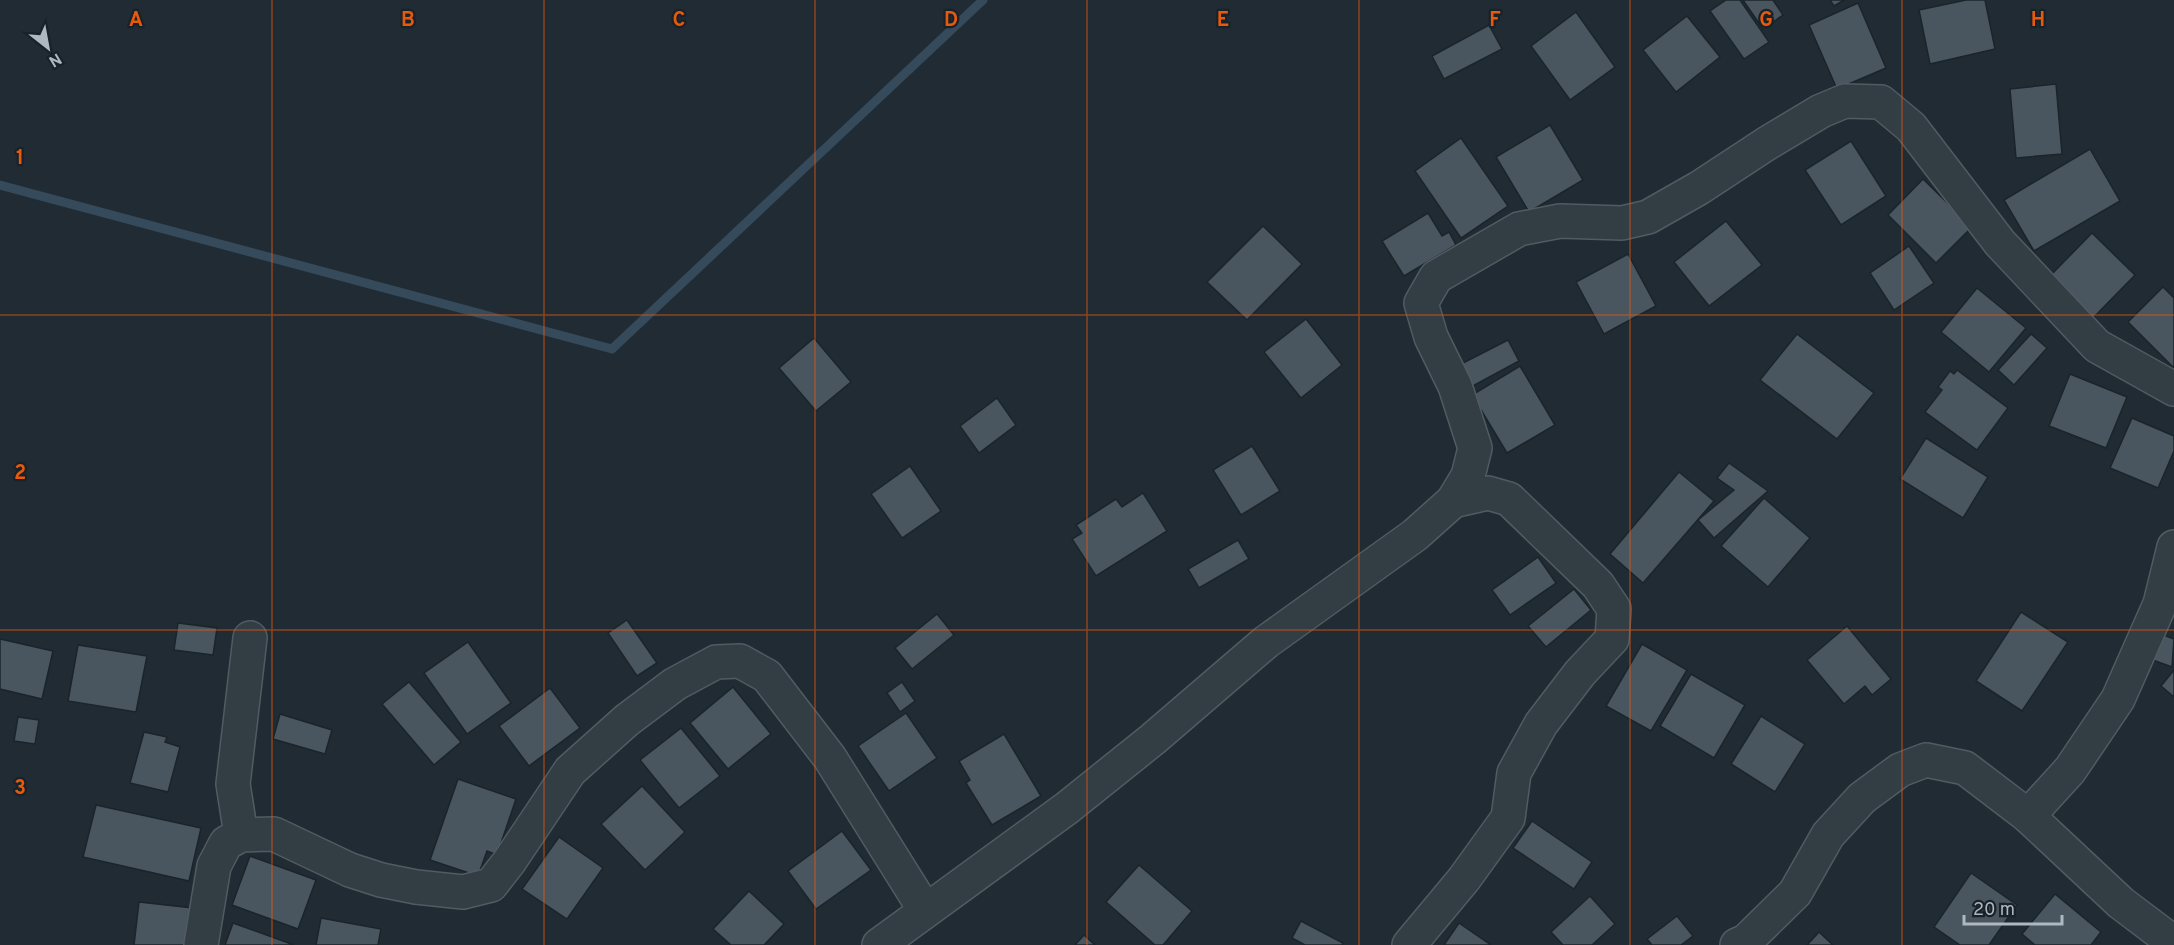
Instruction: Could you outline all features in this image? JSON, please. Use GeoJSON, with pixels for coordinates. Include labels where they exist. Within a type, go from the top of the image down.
{"type":"FeatureCollection","features":[{"type":"Feature","properties":{"kind":"street"},"geometry":{"type":"LineString","coordinates":[[879,945],[1067,808],[1153,739],[1266,642],[1415,535],[1453,501],[1468,476],[1475,448],[1455,386],[1431,337],[1421,303],[1436,277],[1520,229],[1560,221],[1622,223],[1648,217],[1700,188],[1821,111],[1845,101],[1881,102],[1911,127],[2000,243],[2097,346],[2174,389]]}},
{"type":"Feature","properties":{"kind":"street"},"geometry":{"type":"LineString","coordinates":[[1410,945],[1464,879],[1508,818],[1514,773],[1541,724],[1580,674],[1612,639],[1614,609],[1598,585],[1509,500],[1488,493],[1453,501]]}},
{"type":"Feature","properties":{"kind":"street"},"geometry":{"type":"LineString","coordinates":[[2028,816],[2070,770],[2118,699],[2160,604],[2174,547]]}},
{"type":"Feature","properties":{"kind":"street"},"geometry":{"type":"LineString","coordinates":[[240,835],[233,784],[250,638]]}},
{"type":"Feature","properties":{"kind":"street"},"geometry":{"type":"LineString","coordinates":[[201,945],[214,866],[226,843],[240,835],[274,834],[350,870],[381,880],[416,887],[463,892],[491,885],[570,771],[627,720],[675,684],[716,662],[740,662],[768,676],[830,758],[925,910]]}},
{"type":"Feature","properties":{"kind":"street"},"geometry":{"type":"LineString","coordinates":[[1737,945],[1746,941],[1795,893],[1828,835],[1862,798],[1900,770],[1926,760],[1965,768],[2028,816],[2121,903],[2174,943]]}},
{"type":"Feature","properties":{"kind":"building"},"geometry":{"type":"Polygon","coordinates":[[[1726,0],[1740,0],[1769,42],[1744,59],[1710,11],[1726,0]]]}},
{"type":"Feature","properties":{"kind":"building"},"geometry":{"type":"Polygon","coordinates":[[[1743,0],[1773,0],[1783,15],[1763,29],[1743,0]]]}},
{"type":"Feature","properties":{"kind":"building"},"geometry":{"type":"Polygon","coordinates":[[[1830,0],[1844,0],[1834,6],[1830,0]]]}},
{"type":"Feature","properties":{"kind":"building"},"geometry":{"type":"Polygon","coordinates":[[[1966,0],[1985,0],[1995,49],[1930,64],[1919,10],[1966,0]]]}},
{"type":"Feature","properties":{"kind":"building"},"geometry":{"type":"Polygon","coordinates":[[[1858,3],[1886,68],[1837,89],[1809,25],[1858,3]]]}},
{"type":"Feature","properties":{"kind":"building"},"geometry":{"type":"Polygon","coordinates":[[[1576,12],[1615,67],[1570,100],[1531,46],[1576,12]]]}},
{"type":"Feature","properties":{"kind":"building"},"geometry":{"type":"Polygon","coordinates":[[[1687,16],[1720,57],[1676,92],[1643,50],[1687,16]]]}},
{"type":"Feature","properties":{"kind":"building"},"geometry":{"type":"Polygon","coordinates":[[[1489,25],[1502,49],[1444,79],[1432,56],[1489,25]]]}},
{"type":"Feature","properties":{"kind":"building"},"geometry":{"type":"Polygon","coordinates":[[[2056,84],[2062,154],[2016,158],[2010,89],[2056,84]]]}},
{"type":"Feature","properties":{"kind":"building"},"geometry":{"type":"Polygon","coordinates":[[[1550,125],[1583,180],[1529,212],[1496,157],[1550,125]]]}},
{"type":"Feature","properties":{"kind":"building"},"geometry":{"type":"Polygon","coordinates":[[[1461,138],[1508,206],[1461,238],[1415,171],[1461,138]]]}},
{"type":"Feature","properties":{"kind":"building"},"geometry":{"type":"Polygon","coordinates":[[[1851,141],[1886,196],[1841,225],[1805,170],[1851,141]]]}},
{"type":"Feature","properties":{"kind":"building"},"geometry":{"type":"Polygon","coordinates":[[[2090,149],[2120,201],[2034,251],[2004,200],[2090,149]]]}},
{"type":"Feature","properties":{"kind":"building"},"geometry":{"type":"Polygon","coordinates":[[[1923,179],[1972,227],[1936,263],[1888,215],[1923,179]]]}},
{"type":"Feature","properties":{"kind":"building"},"geometry":{"type":"Polygon","coordinates":[[[1428,213],[1442,236],[1449,232],[1456,245],[1404,276],[1382,241],[1428,213]]]}},
{"type":"Feature","properties":{"kind":"building"},"geometry":{"type":"Polygon","coordinates":[[[1726,221],[1762,265],[1709,306],[1674,262],[1726,221]]]}},
{"type":"Feature","properties":{"kind":"building"},"geometry":{"type":"Polygon","coordinates":[[[1263,226],[1302,264],[1247,320],[1207,282],[1263,226]]]}},
{"type":"Feature","properties":{"kind":"building"},"geometry":{"type":"Polygon","coordinates":[[[2092,233],[2135,275],[2092,319],[2049,277],[2092,233]]]}},
{"type":"Feature","properties":{"kind":"building"},"geometry":{"type":"Polygon","coordinates":[[[1909,246],[1934,283],[1894,310],[1870,273],[1909,246]]]}},
{"type":"Feature","properties":{"kind":"building"},"geometry":{"type":"Polygon","coordinates":[[[1628,254],[1656,306],[1604,334],[1576,282],[1628,254]]]}},
{"type":"Feature","properties":{"kind":"building"},"geometry":{"type":"Polygon","coordinates":[[[2163,287],[2174,298],[2174,368],[2128,322],[2163,287]]]}},
{"type":"Feature","properties":{"kind":"building"},"geometry":{"type":"Polygon","coordinates":[[[1977,288],[2026,328],[1989,372],[1941,332],[1977,288]]]}},
{"type":"Feature","properties":{"kind":"building"},"geometry":{"type":"Polygon","coordinates":[[[1306,319],[1342,365],[1301,398],[1264,352],[1306,319]]]}},
{"type":"Feature","properties":{"kind":"building"},"geometry":{"type":"Polygon","coordinates":[[[1797,334],[1874,393],[1837,439],[1760,380],[1797,334]]]}},
{"type":"Feature","properties":{"kind":"building"},"geometry":{"type":"Polygon","coordinates":[[[2031,334],[2047,348],[2014,385],[1998,370],[2031,334]]]}},
{"type":"Feature","properties":{"kind":"building"},"geometry":{"type":"Polygon","coordinates":[[[814,338],[851,382],[816,411],[779,368],[814,338]]]}},
{"type":"Feature","properties":{"kind":"building"},"geometry":{"type":"Polygon","coordinates":[[[1508,340],[1519,361],[1471,387],[1459,365],[1508,340]]]}},
{"type":"Feature","properties":{"kind":"building"},"geometry":{"type":"Polygon","coordinates":[[[1520,366],[1555,425],[1507,453],[1472,395],[1520,366]]]}},
{"type":"Feature","properties":{"kind":"building"},"geometry":{"type":"Polygon","coordinates":[[[1957,370],[2008,408],[1977,450],[1925,412],[1942,390],[1938,387],[1950,371],[1954,374],[1957,370]]]}},
{"type":"Feature","properties":{"kind":"building"},"geometry":{"type":"Polygon","coordinates":[[[2070,374],[2127,397],[2106,448],[2049,426],[2070,374]]]}},
{"type":"Feature","properties":{"kind":"building"},"geometry":{"type":"Polygon","coordinates":[[[997,398],[1016,425],[979,453],[960,426],[997,398]]]}},
{"type":"Feature","properties":{"kind":"building"},"geometry":{"type":"Polygon","coordinates":[[[2132,418],[2174,436],[2174,451],[2158,488],[2110,468],[2132,418]]]}},
{"type":"Feature","properties":{"kind":"building"},"geometry":{"type":"Polygon","coordinates":[[[1926,438],[1988,477],[1963,518],[1900,479],[1926,438]]]}},
{"type":"Feature","properties":{"kind":"building"},"geometry":{"type":"Polygon","coordinates":[[[1252,446],[1280,491],[1241,515],[1213,470],[1252,446]]]}},
{"type":"Feature","properties":{"kind":"building"},"geometry":{"type":"Polygon","coordinates":[[[1729,463],[1768,491],[1714,538],[1698,520],[1734,490],[1717,478],[1729,463]]]}},
{"type":"Feature","properties":{"kind":"building"},"geometry":{"type":"Polygon","coordinates":[[[910,466],[941,511],[902,538],[871,494],[910,466]]]}},
{"type":"Feature","properties":{"kind":"building"},"geometry":{"type":"Polygon","coordinates":[[[1679,472],[1714,501],[1643,583],[1610,554],[1679,472]]]}},
{"type":"Feature","properties":{"kind":"building"},"geometry":{"type":"Polygon","coordinates":[[[1143,493],[1167,531],[1096,576],[1072,539],[1082,533],[1076,525],[1116,499],[1122,507],[1143,493]]]}},
{"type":"Feature","properties":{"kind":"building"},"geometry":{"type":"Polygon","coordinates":[[[1764,498],[1810,538],[1768,587],[1721,546],[1764,498]]]}},
{"type":"Feature","properties":{"kind":"building"},"geometry":{"type":"Polygon","coordinates":[[[1238,540],[1249,559],[1199,588],[1188,569],[1238,540]]]}},
{"type":"Feature","properties":{"kind":"building"},"geometry":{"type":"Polygon","coordinates":[[[1538,557],[1556,583],[1510,615],[1492,590],[1538,557]]]}},
{"type":"Feature","properties":{"kind":"building"},"geometry":{"type":"Polygon","coordinates":[[[1574,589],[1591,610],[1546,647],[1528,626],[1574,589]]]}},
{"type":"Feature","properties":{"kind":"building"},"geometry":{"type":"Polygon","coordinates":[[[2021,612],[2068,642],[2022,711],[1976,681],[2021,612]]]}},
{"type":"Feature","properties":{"kind":"building"},"geometry":{"type":"Polygon","coordinates":[[[937,614],[954,635],[912,669],[895,648],[937,614]]]}},
{"type":"Feature","properties":{"kind":"building"},"geometry":{"type":"Polygon","coordinates":[[[627,620],[657,663],[637,676],[608,633],[627,620]]]}},
{"type":"Feature","properties":{"kind":"building"},"geometry":{"type":"Polygon","coordinates":[[[178,623],[217,628],[213,655],[174,650],[178,623]]]}},
{"type":"Feature","properties":{"kind":"building"},"geometry":{"type":"Polygon","coordinates":[[[1847,626],[1891,679],[1872,695],[1865,686],[1844,704],[1807,660],[1847,626]]]}},
{"type":"Feature","properties":{"kind":"building"},"geometry":{"type":"Polygon","coordinates":[[[2161,634],[2174,639],[2172,667],[2150,659],[2161,634]]]}},
{"type":"Feature","properties":{"kind":"building"},"geometry":{"type":"Polygon","coordinates":[[[0,639],[53,651],[42,699],[0,689],[0,639]]]}},
{"type":"Feature","properties":{"kind":"building"},"geometry":{"type":"Polygon","coordinates":[[[468,642],[511,703],[467,734],[424,673],[468,642]]]}},
{"type":"Feature","properties":{"kind":"building"},"geometry":{"type":"Polygon","coordinates":[[[1642,644],[1687,670],[1651,731],[1606,706],[1642,644]]]}},
{"type":"Feature","properties":{"kind":"building"},"geometry":{"type":"Polygon","coordinates":[[[78,645],[147,656],[136,712],[68,701],[78,645]]]}},
{"type":"Feature","properties":{"kind":"building"},"geometry":{"type":"Polygon","coordinates":[[[2174,670],[2174,697],[2161,686],[2174,670]]]}},
{"type":"Feature","properties":{"kind":"building"},"geometry":{"type":"Polygon","coordinates":[[[1691,674],[1745,705],[1714,758],[1660,726],[1691,674]]]}},
{"type":"Feature","properties":{"kind":"building"},"geometry":{"type":"Polygon","coordinates":[[[409,682],[461,742],[434,765],[382,704],[409,682]]]}},
{"type":"Feature","properties":{"kind":"building"},"geometry":{"type":"Polygon","coordinates":[[[902,682],[915,701],[900,712],[887,693],[902,682]]]}},
{"type":"Feature","properties":{"kind":"building"},"geometry":{"type":"Polygon","coordinates":[[[733,687],[771,734],[728,769],[690,723],[733,687]]]}},
{"type":"Feature","properties":{"kind":"building"},"geometry":{"type":"Polygon","coordinates":[[[550,688],[580,728],[529,766],[499,726],[550,688]]]}},
{"type":"Feature","properties":{"kind":"building"},"geometry":{"type":"Polygon","coordinates":[[[906,713],[937,758],[889,791],[858,746],[906,713]]]}},
{"type":"Feature","properties":{"kind":"building"},"geometry":{"type":"Polygon","coordinates":[[[280,714],[332,730],[325,754],[273,739],[280,714]]]}},
{"type":"Feature","properties":{"kind":"building"},"geometry":{"type":"Polygon","coordinates":[[[1761,716],[1805,744],[1775,792],[1731,764],[1761,716]]]}},
{"type":"Feature","properties":{"kind":"building"},"geometry":{"type":"Polygon","coordinates":[[[18,717],[39,720],[35,744],[14,741],[18,717]]]}},
{"type":"Feature","properties":{"kind":"building"},"geometry":{"type":"Polygon","coordinates":[[[681,728],[720,776],[679,808],[640,760],[681,728]]]}},
{"type":"Feature","properties":{"kind":"building"},"geometry":{"type":"Polygon","coordinates":[[[144,732],[167,737],[165,742],[180,747],[168,792],[130,783],[144,732]]]}},
{"type":"Feature","properties":{"kind":"building"},"geometry":{"type":"Polygon","coordinates":[[[1004,734],[1041,796],[992,825],[966,783],[970,780],[959,761],[1004,734]]]}},
{"type":"Feature","properties":{"kind":"building"},"geometry":{"type":"Polygon","coordinates":[[[458,779],[516,799],[497,855],[487,851],[478,876],[430,860],[458,779]]]}},
{"type":"Feature","properties":{"kind":"building"},"geometry":{"type":"Polygon","coordinates":[[[642,786],[685,832],[645,870],[601,824],[642,786]]]}},
{"type":"Feature","properties":{"kind":"building"},"geometry":{"type":"Polygon","coordinates":[[[96,805],[201,828],[189,881],[83,857],[96,805]]]}},
{"type":"Feature","properties":{"kind":"building"},"geometry":{"type":"Polygon","coordinates":[[[1532,821],[1592,862],[1574,889],[1513,848],[1532,821]]]}},
{"type":"Feature","properties":{"kind":"building"},"geometry":{"type":"Polygon","coordinates":[[[842,831],[871,870],[816,909],[788,871],[842,831]]]}},
{"type":"Feature","properties":{"kind":"building"},"geometry":{"type":"Polygon","coordinates":[[[559,837],[603,868],[567,919],[522,889],[559,837]]]}},
{"type":"Feature","properties":{"kind":"building"},"geometry":{"type":"Polygon","coordinates":[[[250,856],[316,880],[298,929],[232,905],[250,856]]]}},
{"type":"Feature","properties":{"kind":"building"},"geometry":{"type":"Polygon","coordinates":[[[1139,865],[1192,911],[1163,945],[1155,945],[1106,902],[1139,865]]]}},
{"type":"Feature","properties":{"kind":"building"},"geometry":{"type":"Polygon","coordinates":[[[1971,873],[2017,905],[1989,945],[1960,945],[1934,927],[1971,873]]]}},
{"type":"Feature","properties":{"kind":"building"},"geometry":{"type":"Polygon","coordinates":[[[749,891],[784,924],[764,945],[731,945],[713,929],[749,891]]]}},
{"type":"Feature","properties":{"kind":"building"},"geometry":{"type":"Polygon","coordinates":[[[2055,894],[2101,932],[2091,945],[2035,945],[2022,934],[2055,894]]]}},
{"type":"Feature","properties":{"kind":"building"},"geometry":{"type":"Polygon","coordinates":[[[1590,896],[1615,924],[1592,945],[1563,945],[1551,932],[1590,896]]]}},
{"type":"Feature","properties":{"kind":"building"},"geometry":{"type":"Polygon","coordinates":[[[139,902],[193,908],[189,945],[134,945],[139,902]]]}},
{"type":"Feature","properties":{"kind":"building"},"geometry":{"type":"Polygon","coordinates":[[[1677,916],[1693,936],[1681,945],[1652,945],[1647,939],[1677,916]]]}},
{"type":"Feature","properties":{"kind":"building"},"geometry":{"type":"Polygon","coordinates":[[[321,918],[381,929],[378,945],[316,945],[321,918]]]}},
{"type":"Feature","properties":{"kind":"building"},"geometry":{"type":"Polygon","coordinates":[[[1301,921],[1343,943],[1342,945],[1305,945],[1292,938],[1301,921]]]}},
{"type":"Feature","properties":{"kind":"building"},"geometry":{"type":"Polygon","coordinates":[[[233,923],[294,945],[225,945],[233,923]]]}},
{"type":"Feature","properties":{"kind":"building"},"geometry":{"type":"Polygon","coordinates":[[[1459,923],[1491,945],[1444,945],[1459,923]]]}},
{"type":"Feature","properties":{"kind":"building"},"geometry":{"type":"Polygon","coordinates":[[[1819,932],[1833,945],[1807,945],[1819,932]]]}},
{"type":"Feature","properties":{"kind":"building"},"geometry":{"type":"Polygon","coordinates":[[[1084,935],[1095,945],[1075,945],[1084,935]]]}},
{"type":"Feature","properties":{"kind":"waterway"},"geometry":{"type":"LineString","coordinates":[[0,185],[612,349],[983,0]]}}]}
